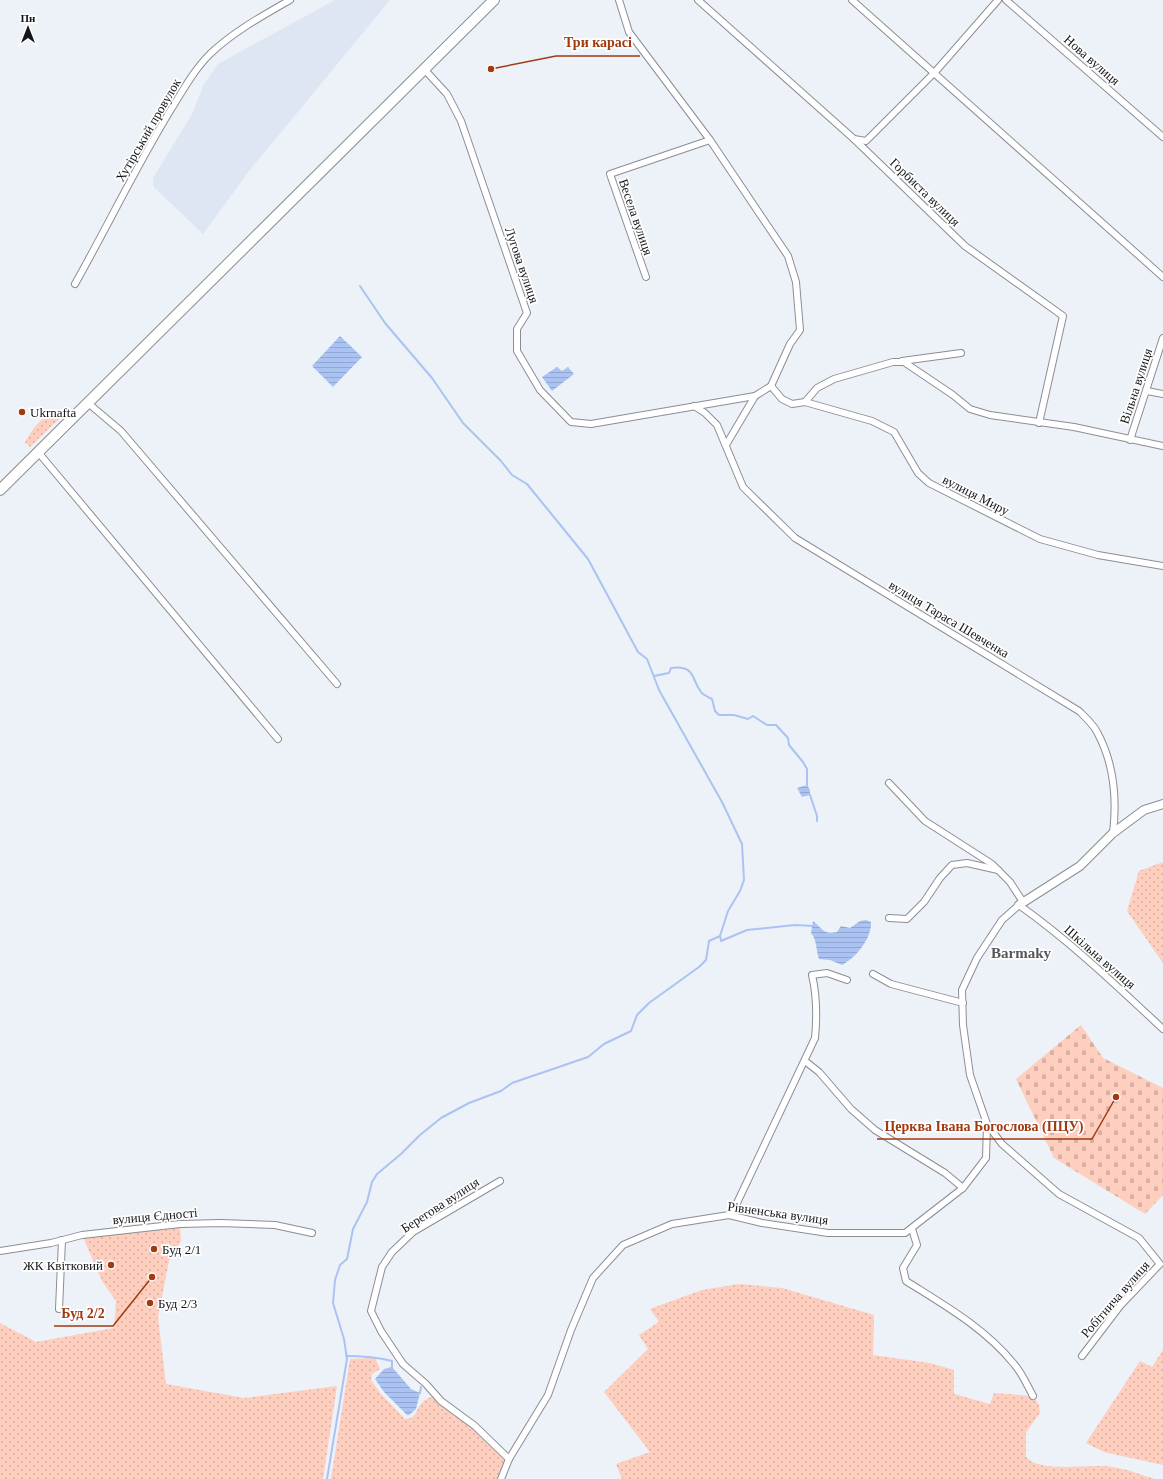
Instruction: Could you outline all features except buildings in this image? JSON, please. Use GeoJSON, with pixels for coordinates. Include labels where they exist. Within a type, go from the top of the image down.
{"type":"FeatureCollection","features":[{"type":"Feature","properties":{"kind":"main road"},"geometry":{"type":"LineString","coordinates":[[0,490],[494,0]]}},
{"type":"Feature","properties":{"kind":"street","name":"Хутірський провулок"},"geometry":{"type":"LineString","coordinates":[[75,284],[103,235],[154,136],[195,71],[209,55],[228,38],[290,0]]}},
{"type":"Feature","properties":{"kind":"street"},"geometry":{"type":"LineString","coordinates":[[619,0],[628,32],[710,140],[788,256],[796,282],[800,330],[790,344],[771,386],[755,396],[726,445]]}},
{"type":"Feature","properties":{"kind":"street","name":"Горбиста вулиця"},"geometry":{"type":"LineString","coordinates":[[698,0],[854,139],[965,246],[1063,316],[1039,423]]}},
{"type":"Feature","properties":{"kind":"street"},"geometry":{"type":"LineString","coordinates":[[852,0],[1163,277]]}},
{"type":"Feature","properties":{"kind":"street"},"geometry":{"type":"LineString","coordinates":[[854,139],[866,141],[934,72],[998,0]]}},
{"type":"Feature","properties":{"kind":"street","name":"Нова вулиця"},"geometry":{"type":"LineString","coordinates":[[1006,0],[1163,137]]}},
{"type":"Feature","properties":{"kind":"street","name":"Лугова вулиця"},"geometry":{"type":"LineString","coordinates":[[424,69],[447,94],[461,121],[527,313],[517,329],[517,351],[540,390],[571,422],[591,424],[755,396]]}},
{"type":"Feature","properties":{"kind":"street","name":"Весела вулиця"},"geometry":{"type":"LineString","coordinates":[[646,277],[610,174],[710,140]]}},
{"type":"Feature","properties":{"kind":"street","name":"Вільна вулиця"},"geometry":{"type":"LineString","coordinates":[[1130,440],[1163,338]]}},
{"type":"Feature","properties":{"kind":"street"},"geometry":{"type":"LineString","coordinates":[[805,402],[817,388],[834,379],[899,361],[961,353]]}},
{"type":"Feature","properties":{"kind":"street"},"geometry":{"type":"LineString","coordinates":[[899,361],[910,365],[970,409],[990,415],[1074,427],[1163,446]]}},
{"type":"Feature","properties":{"kind":"street","name":"вулиця Миру"},"geometry":{"type":"LineString","coordinates":[[771,386],[782,399],[792,404],[805,402],[872,421],[894,432],[918,473],[929,483],[1040,539],[1098,555],[1163,566]]}},
{"type":"Feature","properties":{"kind":"street"},"geometry":{"type":"LineString","coordinates":[[1147,390],[1163,394]]}},
{"type":"Feature","properties":{"kind":"street"},"geometry":{"type":"LineString","coordinates":[[88,403],[121,431],[337,684]]}},
{"type":"Feature","properties":{"kind":"street","name":"вулиця Тараса Шевченка"},"geometry":{"type":"LineString","coordinates":[[694,406],[705,413],[717,425],[743,487],[795,538],[1079,711],[1096,730],[1106,750],[1115,792],[1116,809],[1113,833]]}},
{"type":"Feature","properties":{"kind":"street"},"geometry":{"type":"LineString","coordinates":[[38,452],[278,739]]}},
{"type":"Feature","properties":{"kind":"street"},"geometry":{"type":"LineString","coordinates":[[888,783],[925,821],[992,864],[1010,882],[1021,904]]}},
{"type":"Feature","properties":{"kind":"street","name":"Рівненська вулиця"},"geometry":{"type":"LineString","coordinates":[[500,1479],[509,1459],[548,1395],[571,1330],[593,1278],[623,1245],[672,1224],[729,1215],[762,1223],[828,1233],[905,1233],[963,1188],[986,1158],[988,1124],[970,1075],[963,1025],[962,990],[977,958],[1002,920],[1021,904],[1080,866],[1113,833],[1144,810],[1163,804]]}},
{"type":"Feature","properties":{"kind":"street"},"geometry":{"type":"LineString","coordinates":[[889,918],[907,919],[924,902],[940,878],[952,865],[967,863],[998,870]]}},
{"type":"Feature","properties":{"kind":"street","name":"Шкільна вулиця"},"geometry":{"type":"LineString","coordinates":[[1021,904],[1102,973],[1163,1029]]}},
{"type":"Feature","properties":{"kind":"street"},"geometry":{"type":"LineString","coordinates":[[729,1215],[737,1203],[815,1038],[817,1012],[812,975],[827,973],[847,980]]}},
{"type":"Feature","properties":{"kind":"street"},"geometry":{"type":"LineString","coordinates":[[873,974],[891,984],[963,1003]]}},
{"type":"Feature","properties":{"kind":"street"},"geometry":{"type":"LineString","coordinates":[[805,1061],[819,1072],[851,1109],[875,1130],[945,1173],[963,1188]]}},
{"type":"Feature","properties":{"kind":"street","name":"Робітнича вулиця"},"geometry":{"type":"LineString","coordinates":[[988,1124],[1002,1144],[1059,1194],[1139,1238],[1160,1264],[1120,1306],[1082,1356]]}},
{"type":"Feature","properties":{"kind":"street","name":"Берегова вулиця"},"geometry":{"type":"LineString","coordinates":[[500,1181],[413,1232],[392,1252],[382,1266],[371,1311],[380,1332],[402,1364],[441,1401],[475,1426],[509,1459]]}},
{"type":"Feature","properties":{"kind":"street","name":"вулиця Єдності"},"geometry":{"type":"LineString","coordinates":[[0,1251],[82,1235],[148,1226],[221,1223],[275,1225],[312,1233]]}},
{"type":"Feature","properties":{"kind":"street"},"geometry":{"type":"LineString","coordinates":[[912,1228],[917,1244],[903,1268],[906,1281],[969,1321],[998,1347],[1014,1364],[1033,1396]]}},
{"type":"Feature","properties":{"kind":"street"},"geometry":{"type":"LineString","coordinates":[[59,1309],[62,1240]]}},
{"type":"Feature","properties":{"kind":"shaded area"},"geometry":{"type":"Polygon","coordinates":[[[335,0],[390,0],[249,171],[203,234],[153,186],[153,178],[192,114],[204,84],[218,64],[335,0]]]}},
{"type":"Feature","properties":{"kind":"green space"},"geometry":{"type":"Polygon","coordinates":[[[61,411],[63,415],[30,447],[25,442],[35,426],[44,418],[49,414],[61,411]]]}},
{"type":"Feature","properties":{"kind":"green space"},"geometry":{"type":"Polygon","coordinates":[[[1163,862],[1163,963],[1127,911],[1139,871],[1163,862]]]}},
{"type":"Feature","properties":{"kind":"green space"},"geometry":{"type":"Polygon","coordinates":[[[1081,1025],[1103,1058],[1163,1088],[1163,1195],[1145,1214],[1054,1158],[1016,1079],[1081,1025]]]}},
{"type":"Feature","properties":{"kind":"green space"},"geometry":{"type":"Polygon","coordinates":[[[180,1224],[181,1241],[169,1261],[158,1317],[166,1384],[244,1398],[337,1386],[323,1479],[0,1479],[0,1323],[36,1342],[114,1328],[116,1301],[102,1281],[82,1235],[180,1224]]]}},
{"type":"Feature","properties":{"kind":"green space"},"geometry":{"type":"Polygon","coordinates":[[[739,1284],[782,1288],[874,1315],[873,1355],[930,1363],[954,1370],[954,1394],[990,1404],[994,1393],[1033,1396],[1039,1405],[1040,1413],[1026,1432],[1026,1457],[1033,1462],[1054,1467],[1113,1467],[1155,1479],[622,1479],[616,1464],[650,1452],[604,1392],[648,1349],[639,1335],[659,1322],[650,1309],[702,1290],[739,1284]]]}},
{"type":"Feature","properties":{"kind":"green space"},"geometry":{"type":"Polygon","coordinates":[[[1163,1350],[1163,1465],[1104,1452],[1086,1443],[1140,1361],[1152,1367],[1163,1350]]]}},
{"type":"Feature","properties":{"kind":"green space"},"geometry":{"type":"Polygon","coordinates":[[[375,1358],[380,1369],[372,1374],[371,1380],[381,1394],[405,1419],[415,1415],[421,1403],[433,1396],[439,1403],[473,1428],[506,1460],[497,1479],[331,1479],[350,1359],[375,1358]]]}},
{"type":"Feature","properties":{"kind":"water"},"geometry":{"type":"Polygon","coordinates":[[[340,336],[362,357],[333,387],[312,366],[340,336]]]}},
{"type":"Feature","properties":{"kind":"water"},"geometry":{"type":"Polygon","coordinates":[[[557,367],[562,371],[568,367],[574,374],[552,391],[542,377],[557,367]]]}},
{"type":"Feature","properties":{"kind":"water"},"geometry":{"type":"Polygon","coordinates":[[[807,785],[810,790],[810,795],[802,797],[797,788],[807,785]]]}},
{"type":"Feature","properties":{"kind":"water"},"geometry":{"type":"Polygon","coordinates":[[[866,920],[871,922],[869,934],[858,953],[853,958],[842,965],[830,960],[819,959],[811,933],[813,921],[826,932],[832,933],[837,932],[841,926],[850,928],[860,921],[866,920]]]}},
{"type":"Feature","properties":{"kind":"water"},"geometry":{"type":"Polygon","coordinates":[[[392,1367],[411,1389],[420,1393],[416,1409],[409,1415],[407,1415],[384,1392],[375,1379],[384,1369],[392,1367]]]}},
{"type":"Feature","properties":{"kind":"waterway"},"geometry":{"type":"LineString","coordinates":[[327,1479],[347,1359],[344,1339],[333,1303],[335,1280],[340,1265],[347,1259],[353,1229],[367,1202],[372,1182],[377,1174],[441,1118],[469,1103],[501,1091],[512,1083],[588,1057],[604,1044],[631,1031],[637,1015],[649,1003],[699,967],[706,960],[709,941],[720,936],[728,911],[740,891],[744,880],[742,844],[722,802],[659,690],[647,659],[638,652],[588,559],[527,484],[512,475],[501,461],[463,423],[432,378],[385,323],[360,286]]}},
{"type":"Feature","properties":{"kind":"waterway"},"geometry":{"type":"LineString","coordinates":[[654,676],[669,673],[671,668],[685,669],[692,674],[702,693],[712,699],[715,711],[719,715],[734,715],[748,719],[753,716],[767,725],[776,725],[788,738],[789,745],[807,769],[807,785]]}},
{"type":"Feature","properties":{"kind":"waterway"},"geometry":{"type":"LineString","coordinates":[[810,795],[817,816],[817,821]]}},
{"type":"Feature","properties":{"kind":"waterway"},"geometry":{"type":"LineString","coordinates":[[720,936],[721,941],[747,930],[795,925],[813,926]]}},
{"type":"Feature","properties":{"kind":"waterway"},"geometry":{"type":"LineString","coordinates":[[346,1356],[369,1357],[392,1361],[392,1367]]}},
{"type":"Feature","properties":{"kind":"waterway"},"geometry":{"type":"LineString","coordinates":[[420,1393],[421,1387]]}},
{"type":"Feature","properties":{"kind":"place","name":"Три карасі"},"geometry":{"type":"Point","coordinates":[491,69]}},
{"type":"Feature","properties":{"kind":"place","name":"Ukrnafta"},"geometry":{"type":"Point","coordinates":[22,412]}},
{"type":"Feature","properties":{"kind":"place","name":"Церква Івана Богослова (ПЦУ)"},"geometry":{"type":"Point","coordinates":[1116,1097]}},
{"type":"Feature","properties":{"kind":"place","name":"Буд 2/1"},"geometry":{"type":"Point","coordinates":[154,1249]}},
{"type":"Feature","properties":{"kind":"place","name":"ЖК Квітковий"},"geometry":{"type":"Point","coordinates":[111,1265]}},
{"type":"Feature","properties":{"kind":"place","name":"Буд 2/2"},"geometry":{"type":"Point","coordinates":[152,1277]}},
{"type":"Feature","properties":{"kind":"place","name":"Буд 2/3"},"geometry":{"type":"Point","coordinates":[150,1303]}},
{"type":"Feature","properties":{"kind":"district","name":"Barmaky"},"geometry":{"type":"Point","coordinates":[1021,953]}}]}
